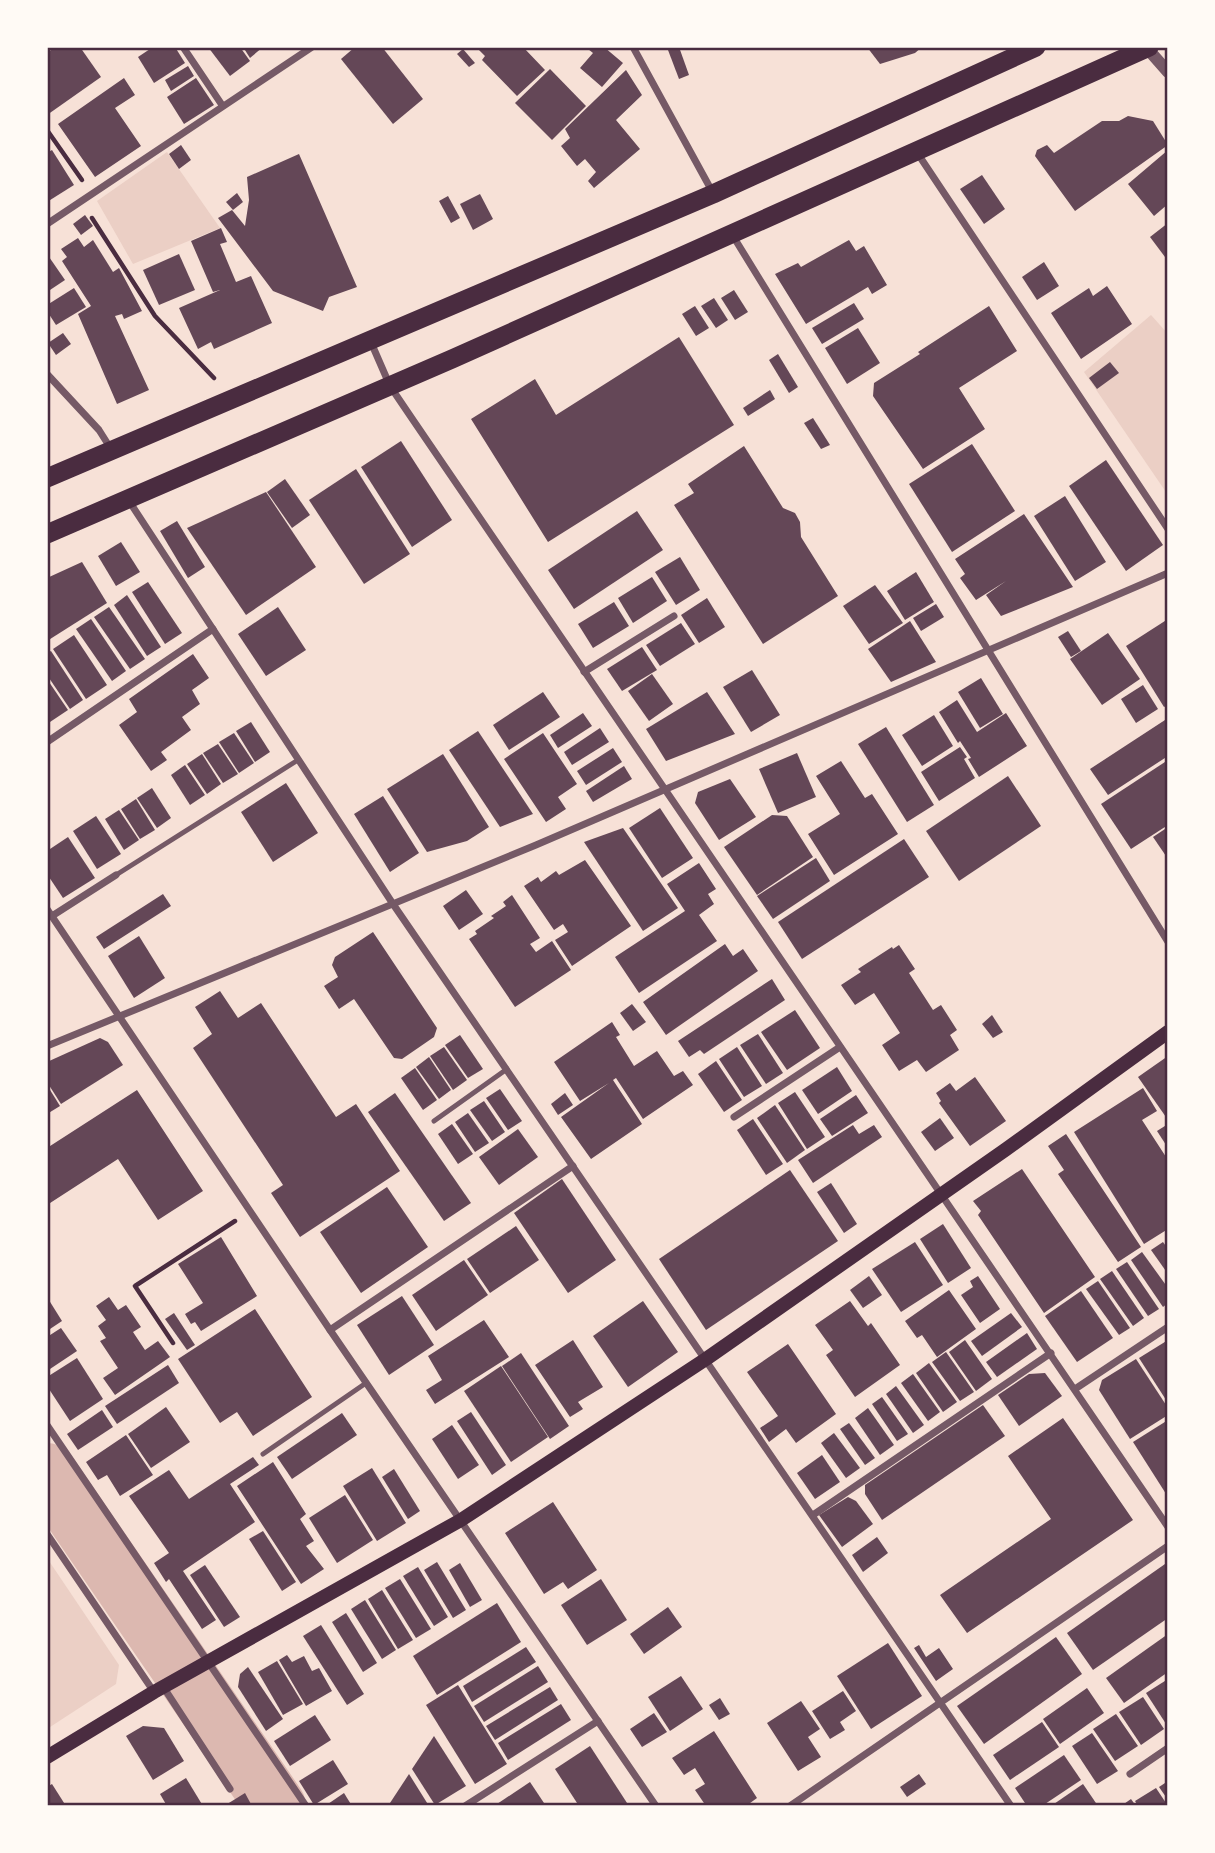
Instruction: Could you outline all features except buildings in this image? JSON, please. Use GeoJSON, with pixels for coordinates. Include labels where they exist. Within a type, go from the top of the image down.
{"type":"FeatureCollection","features":[{"type":"Feature","properties":{"kind":"highway"},"geometry":{"type":"LineString","coordinates":[[47,478],[713,194],[1036,47]]}},
{"type":"Feature","properties":{"kind":"highway"},"geometry":{"type":"LineString","coordinates":[[47,534],[390,386],[1147,48]]}},
{"type":"Feature","properties":{"kind":"main road"},"geometry":{"type":"LineString","coordinates":[[47,1757],[165,1687],[461,1520],[706,1359],[1168,1032]]}},
{"type":"Feature","properties":{"kind":"street"},"geometry":{"type":"LineString","coordinates":[[183,47],[222,105]]}},
{"type":"Feature","properties":{"kind":"street"},"geometry":{"type":"LineString","coordinates":[[47,224],[312,47]]}},
{"type":"Feature","properties":{"kind":"street"},"geometry":{"type":"LineString","coordinates":[[633,47],[713,194]]}},
{"type":"Feature","properties":{"kind":"street"},"geometry":{"type":"LineString","coordinates":[[1147,48],[1168,72]]}},
{"type":"Feature","properties":{"kind":"street"},"geometry":{"type":"LineString","coordinates":[[916,151],[1168,529]]}},
{"type":"Feature","properties":{"kind":"street"},"geometry":{"type":"LineString","coordinates":[[732,234],[1168,942]]}},
{"type":"Feature","properties":{"kind":"street"},"geometry":{"type":"LineString","coordinates":[[370,340],[390,386],[1168,1527]]}},
{"type":"Feature","properties":{"kind":"street"},"geometry":{"type":"LineString","coordinates":[[47,374],[99,430],[111,450]]}},
{"type":"Feature","properties":{"kind":"street"},"geometry":{"type":"LineString","coordinates":[[127,499],[393,904],[1011,1806]]}},
{"type":"Feature","properties":{"kind":"street"},"geometry":{"type":"LineString","coordinates":[[47,1046],[393,904],[1168,573]]}},
{"type":"Feature","properties":{"kind":"street"},"geometry":{"type":"LineString","coordinates":[[584,672],[674,616]]}},
{"type":"Feature","properties":{"kind":"street"},"geometry":{"type":"LineString","coordinates":[[47,742],[213,629]]}},
{"type":"Feature","properties":{"kind":"street"},"geometry":{"type":"LineString","coordinates":[[116,875],[50,912],[330,1330],[656,1806]]}},
{"type":"Feature","properties":{"kind":"street"},"geometry":{"type":"LineString","coordinates":[[734,1117],[840,1046]]}},
{"type":"Feature","properties":{"kind":"street"},"geometry":{"type":"LineString","coordinates":[[330,1330],[573,1166]]}},
{"type":"Feature","properties":{"kind":"street"},"geometry":{"type":"LineString","coordinates":[[1075,1389],[1168,1326]]}},
{"type":"Feature","properties":{"kind":"street"},"geometry":{"type":"LineString","coordinates":[[813,1515],[1051,1353]]}},
{"type":"Feature","properties":{"kind":"street"},"geometry":{"type":"LineString","coordinates":[[47,1425],[206,1664],[306,1806]]}},
{"type":"Feature","properties":{"kind":"street"},"geometry":{"type":"LineString","coordinates":[[47,1534],[165,1687],[230,1789]]}},
{"type":"Feature","properties":{"kind":"street"},"geometry":{"type":"LineString","coordinates":[[790,1806],[1168,1546]]}},
{"type":"Feature","properties":{"kind":"street"},"geometry":{"type":"LineString","coordinates":[[465,1806],[598,1721]]}},
{"type":"Feature","properties":{"kind":"street"},"geometry":{"type":"LineString","coordinates":[[1130,1774],[1168,1748]]}},
{"type":"Feature","properties":{"kind":"lane"},"geometry":{"type":"LineString","coordinates":[[116,875],[298,760]]}},
{"type":"Feature","properties":{"kind":"lane"},"geometry":{"type":"LineString","coordinates":[[433,1121],[507,1069]]}},
{"type":"Feature","properties":{"kind":"lane"},"geometry":{"type":"LineString","coordinates":[[263,1454],[366,1383]]}},
{"type":"Feature","properties":{"kind":"path"},"geometry":{"type":"LineString","coordinates":[[47,130],[92,195]]}},
{"type":"Feature","properties":{"kind":"path"},"geometry":{"type":"LineString","coordinates":[[81,202],[155,316],[214,378]]}},
{"type":"Feature","properties":{"kind":"path"},"geometry":{"type":"LineString","coordinates":[[173,1343],[135,1286],[251,1211]]}},
{"type":"Feature","properties":{"kind":"shaded area"},"geometry":{"type":"Polygon","coordinates":[[[167,152],[220,228],[133,264],[97,201],[167,152]]]}},
{"type":"Feature","properties":{"kind":"shaded area"},"geometry":{"type":"Polygon","coordinates":[[[1151,315],[1168,334],[1168,495],[1084,372],[1151,315]]]}},
{"type":"Feature","properties":{"kind":"shaded area"},"geometry":{"type":"Polygon","coordinates":[[[47,1558],[119,1665],[116,1684],[47,1729],[47,1558]]]}},
{"type":"Feature","properties":{"kind":"waterway"},"geometry":{"type":"LineString","coordinates":[[47,1473],[276,1806]]}}]}
